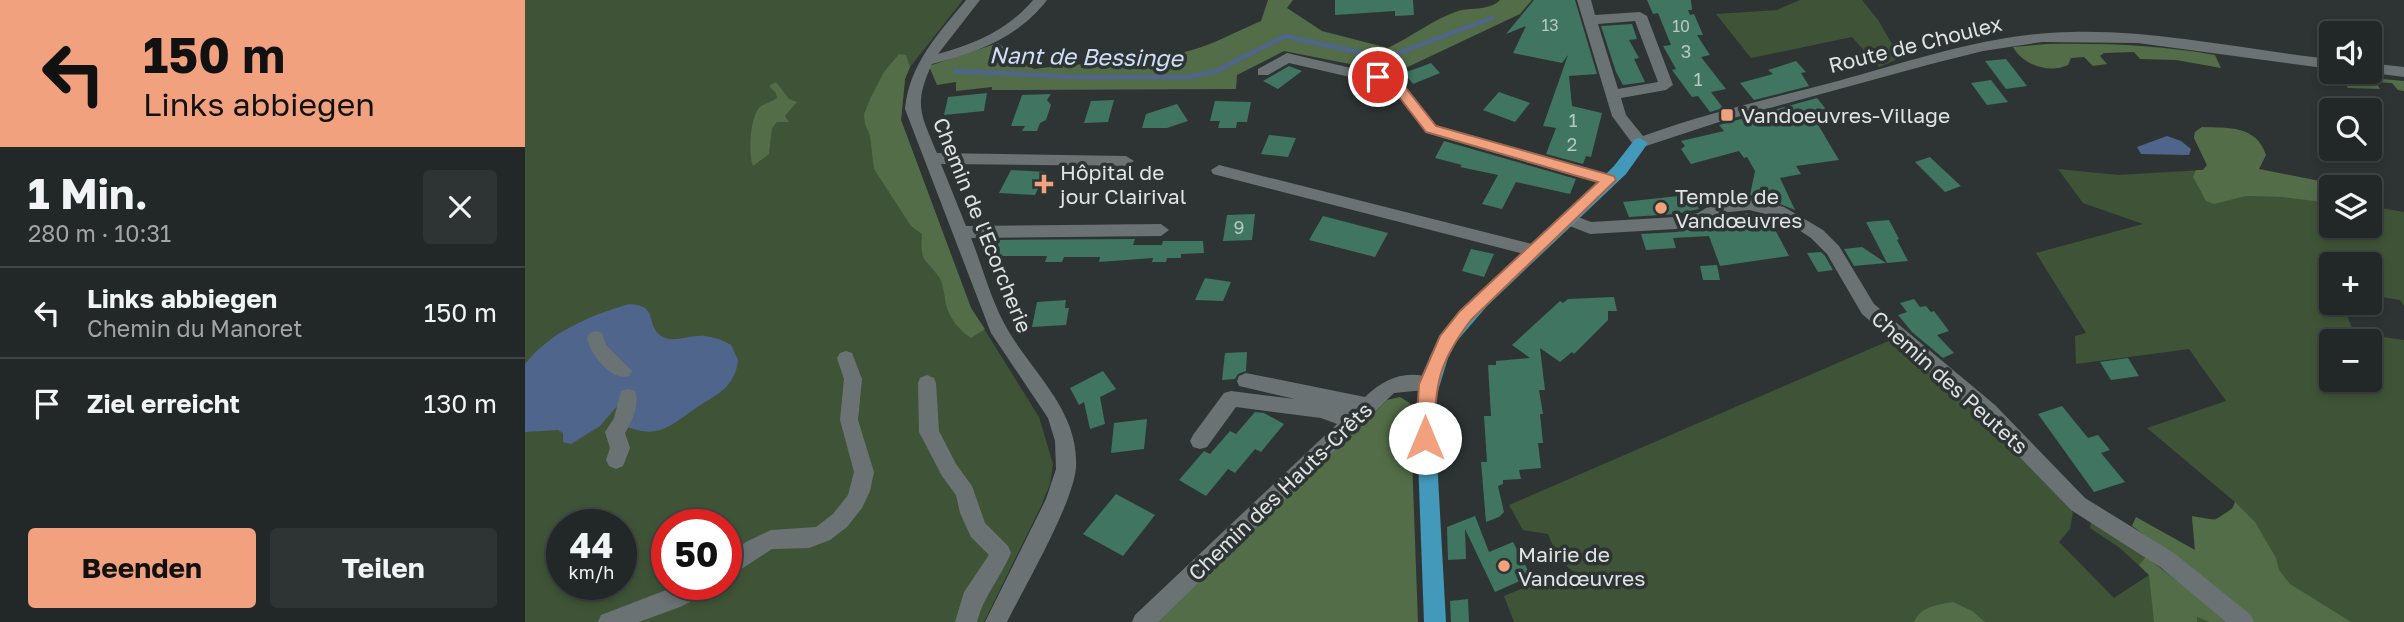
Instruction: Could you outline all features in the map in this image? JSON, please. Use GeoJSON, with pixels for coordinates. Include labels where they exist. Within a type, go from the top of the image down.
{"type":"FeatureCollection","features":[{"type":"Feature","properties":{"kind":"main road"},"geometry":{"type":"LineString","coordinates":[[1435,622],[1425,450],[1425,404],[1427,384],[1437,356],[1455,328],[1609,180],[1640,143]]}},
{"type":"Feature","properties":{"kind":"street","name":"Chemin de l'Ecorcherie"},"geometry":{"type":"LineString","coordinates":[[973,0],[927,61],[915,85],[912,109],[1000,333],[1056,415],[1067,456],[1056,501],[996,622]]}},
{"type":"Feature","properties":{"kind":"street"},"geometry":{"type":"LineString","coordinates":[[927,61],[1002,35],[1022,20],[1039,0]]}},
{"type":"Feature","properties":{"kind":"street"},"geometry":{"type":"LineString","coordinates":[[1584,0],[1622,120],[1640,143]]}},
{"type":"Feature","properties":{"kind":"street"},"geometry":{"type":"LineString","coordinates":[[1591,20],[1638,10],[1666,85],[1613,95]]}},
{"type":"Feature","properties":{"kind":"street","name":"Route de Choulex"},"geometry":{"type":"LineString","coordinates":[[1640,143],[1685,127],[1942,55],[2021,39],[2075,36],[2150,40],[2319,62]]}},
{"type":"Feature","properties":{"kind":"street"},"geometry":{"type":"LineString","coordinates":[[1263,72],[1287,58],[1389,81],[1398,86],[1431,129],[1609,180]]}},
{"type":"Feature","properties":{"kind":"street"},"geometry":{"type":"LineString","coordinates":[[2382,69],[2404,72]]}},
{"type":"Feature","properties":{"kind":"street"},"geometry":{"type":"LineString","coordinates":[[932,158],[1126,161]]}},
{"type":"Feature","properties":{"kind":"street"},"geometry":{"type":"LineString","coordinates":[[1219,170],[1536,251]]}},
{"type":"Feature","properties":{"kind":"street","name":"Chemin des Peutets"},"geometry":{"type":"LineString","coordinates":[[1568,219],[1590,228],[1677,223],[1702,218],[1716,208],[1749,204],[1770,208],[1788,216],[1827,242],[1868,309],[1988,411],[2078,504],[2167,560],[2243,622]]}},
{"type":"Feature","properties":{"kind":"street"},"geometry":{"type":"LineString","coordinates":[[960,232],[1161,230]]}},
{"type":"Feature","properties":{"kind":"street"},"geometry":{"type":"LineString","coordinates":[[596,338],[599,348],[623,371]]}},
{"type":"Feature","properties":{"kind":"street"},"geometry":{"type":"LineString","coordinates":[[742,557],[771,540],[782,537],[810,538],[830,530],[859,492],[864,470],[849,415],[855,379],[845,358]]}},
{"type":"Feature","properties":{"kind":"street"},"geometry":{"type":"LineString","coordinates":[[1246,381],[1368,406]]}},
{"type":"Feature","properties":{"kind":"street"},"geometry":{"type":"LineString","coordinates":[[927,383],[929,432],[949,470],[965,492],[978,530],[1001,553],[989,577],[972,599],[966,622]]}},
{"type":"Feature","properties":{"kind":"street","name":"Chemin des Hauts-Crêts"},"geometry":{"type":"LineString","coordinates":[[1143,622],[1351,421],[1393,384],[1427,384]]}},
{"type":"Feature","properties":{"kind":"street"},"geometry":{"type":"LineString","coordinates":[[616,460],[620,448],[615,432],[624,420],[628,397]]}},
{"type":"Feature","properties":{"kind":"street"},"geometry":{"type":"LineString","coordinates":[[1200,441],[1231,399],[1322,410],[1351,421]]}},
{"type":"Feature","properties":{"kind":"street"},"geometry":{"type":"LineString","coordinates":[[609,622],[672,600]]}},
{"type":"Feature","properties":{"kind":"green space"},"geometry":{"type":"Polygon","coordinates":[[[525,0],[963,0],[910,67],[905,79],[901,120],[971,308],[1039,417],[1053,464],[1050,484],[1041,506],[984,622],[525,622],[525,0]]]}},
{"type":"Feature","properties":{"kind":"green space"},"geometry":{"type":"Polygon","coordinates":[[[1268,0],[1293,0],[1287,8],[1322,31],[1388,48],[1458,11],[1486,7],[1500,0],[1532,0],[1520,14],[1395,73],[1284,51],[1237,75],[1236,89],[992,90],[992,87],[956,91],[956,82],[937,85],[929,66],[998,43],[1034,69],[1166,56],[1204,46],[1261,21],[1268,0]]]}},
{"type":"Feature","properties":{"kind":"green space"},"geometry":{"type":"Polygon","coordinates":[[[1800,0],[1862,0],[1878,20],[1900,58],[1879,67],[1852,37],[1751,58],[1716,14],[1777,10],[1800,0]]]}},
{"type":"Feature","properties":{"kind":"green space"},"geometry":{"type":"Polygon","coordinates":[[[2048,44],[2132,45],[2173,49],[2215,55],[2221,68],[2176,60],[2140,59],[2134,52],[2104,53],[2100,56],[2107,64],[2093,66],[2084,57],[2071,58],[2068,65],[2053,69],[2030,63],[2013,47],[2048,44]]]}},
{"type":"Feature","properties":{"kind":"green space"},"geometry":{"type":"Polygon","coordinates":[[[899,54],[906,55],[910,67],[905,79],[901,120],[971,308],[985,329],[971,338],[949,314],[941,280],[923,256],[922,234],[911,226],[874,169],[864,114],[884,72],[899,54]]]}},
{"type":"Feature","properties":{"kind":"green space"},"geometry":{"type":"Polygon","coordinates":[[[2382,79],[2404,81],[2404,91],[2398,90],[2392,83],[2382,82],[2382,79]]]}},
{"type":"Feature","properties":{"kind":"green space"},"geometry":{"type":"Polygon","coordinates":[[[776,82],[789,99],[797,102],[785,116],[789,122],[777,122],[772,128],[769,154],[753,166],[750,144],[754,117],[761,106],[777,98],[769,86],[776,82]]]}},
{"type":"Feature","properties":{"kind":"green space"},"geometry":{"type":"Polygon","coordinates":[[[2346,84],[2377,84],[2380,89],[2348,88],[2346,84]]]}},
{"type":"Feature","properties":{"kind":"green space"},"geometry":{"type":"Polygon","coordinates":[[[2202,127],[2247,196],[2319,200],[2319,238],[2382,238],[2382,208],[2404,212],[2404,306],[2400,300],[2382,297],[2382,252],[2319,252],[2319,315],[2347,315],[2352,329],[2319,329],[2319,392],[2382,392],[2382,337],[2404,340],[2404,622],[2254,622],[2195,550],[2192,518],[2217,518],[2232,509],[2235,502],[2147,428],[2226,401],[2189,349],[2076,364],[2075,336],[2086,333],[2036,253],[2143,224],[2083,203],[2058,169],[2118,175],[2203,170],[2207,165],[2194,138],[2195,132],[2202,127]]]}},
{"type":"Feature","properties":{"kind":"green space"},"geometry":{"type":"Polygon","coordinates":[[[2202,127],[2231,128],[2248,133],[2256,138],[2266,155],[2259,169],[2319,181],[2319,202],[2246,196],[2214,204],[2206,201],[2193,177],[2196,170],[2203,170],[2207,165],[2194,138],[2195,132],[2202,127]]]}},
{"type":"Feature","properties":{"kind":"green space"},"geometry":{"type":"Polygon","coordinates":[[[1893,339],[2000,435],[2073,512],[2070,529],[2059,542],[2114,598],[2149,575],[2120,548],[2090,528],[2091,521],[2146,557],[2230,622],[1514,622],[1504,596],[1541,581],[1545,587],[1575,573],[1559,560],[1548,534],[1523,530],[1509,505],[1893,339]]]}},
{"type":"Feature","properties":{"kind":"green space"},"geometry":{"type":"Polygon","coordinates":[[[1400,397],[1410,403],[1418,622],[1156,622],[1387,400],[1400,397]]]}},
{"type":"Feature","properties":{"kind":"green space"},"geometry":{"type":"Polygon","coordinates":[[[2235,502],[2255,522],[2276,558],[2279,570],[2290,584],[2351,622],[2254,622],[2132,526],[2136,517],[2195,550],[2192,516],[2215,520],[2233,508],[2235,502]]]}},
{"type":"Feature","properties":{"kind":"green space"},"geometry":{"type":"Polygon","coordinates":[[[2146,557],[2230,622],[2210,622],[2197,617],[2197,622],[2154,622],[2149,575],[2139,565],[2146,557]]]}},
{"type":"Feature","properties":{"kind":"green space"},"geometry":{"type":"Polygon","coordinates":[[[1953,602],[1972,611],[1985,622],[1914,622],[1925,609],[1953,602]]]}},
{"type":"Feature","properties":{"kind":"water"},"geometry":{"type":"Polygon","coordinates":[[[2167,136],[2181,141],[2191,149],[2189,155],[2141,154],[2137,147],[2167,136]]]}},
{"type":"Feature","properties":{"kind":"water"},"geometry":{"type":"Polygon","coordinates":[[[629,304],[645,308],[661,336],[677,339],[705,336],[731,345],[738,360],[729,384],[678,420],[655,431],[647,432],[625,426],[618,405],[600,426],[571,444],[563,442],[563,433],[558,430],[525,432],[525,364],[546,343],[572,326],[629,304]]]}},
{"type":"Feature","properties":{"kind":"building"},"geometry":{"type":"Polygon","coordinates":[[[1335,0],[1413,0],[1414,15],[1395,16],[1395,11],[1335,15],[1335,0]]]}},
{"type":"Feature","properties":{"kind":"building"},"geometry":{"type":"Polygon","coordinates":[[[1534,0],[1575,0],[1597,74],[1569,76],[1572,106],[1602,113],[1591,157],[1586,156],[1583,164],[1546,154],[1556,128],[1543,126],[1568,55],[1562,63],[1513,53],[1526,26],[1506,34],[1534,0]]]}},
{"type":"Feature","properties":{"kind":"building"},"geometry":{"type":"Polygon","coordinates":[[[1647,0],[1691,0],[1692,10],[1688,10],[1690,15],[1694,14],[1703,35],[1697,35],[1710,55],[1701,57],[1726,89],[1711,92],[1723,108],[1710,112],[1698,96],[1692,97],[1672,70],[1676,69],[1663,46],[1671,45],[1658,13],[1653,14],[1647,0]]]}},
{"type":"Feature","properties":{"kind":"building"},"geometry":{"type":"Polygon","coordinates":[[[1632,24],[1637,39],[1629,40],[1639,58],[1634,59],[1645,82],[1623,85],[1601,26],[1632,24]]]}},
{"type":"Feature","properties":{"kind":"building"},"geometry":{"type":"Polygon","coordinates":[[[2006,59],[2027,86],[2006,89],[1985,61],[2006,59]]]}},
{"type":"Feature","properties":{"kind":"building"},"geometry":{"type":"Polygon","coordinates":[[[1796,61],[1806,72],[1801,73],[1809,86],[1754,100],[1740,83],[1773,74],[1768,70],[1796,61]]]}},
{"type":"Feature","properties":{"kind":"building"},"geometry":{"type":"Polygon","coordinates":[[[1431,63],[1440,73],[1413,84],[1404,73],[1431,63]]]}},
{"type":"Feature","properties":{"kind":"building"},"geometry":{"type":"Polygon","coordinates":[[[1289,66],[1302,71],[1278,89],[1263,81],[1289,66]]]}},
{"type":"Feature","properties":{"kind":"building"},"geometry":{"type":"Polygon","coordinates":[[[1991,80],[2008,102],[1987,105],[1971,83],[1991,80]]]}},
{"type":"Feature","properties":{"kind":"building"},"geometry":{"type":"Polygon","coordinates":[[[1499,92],[1530,103],[1515,122],[1483,110],[1499,92]]]}},
{"type":"Feature","properties":{"kind":"building"},"geometry":{"type":"Polygon","coordinates":[[[987,93],[984,111],[944,115],[948,97],[987,93]]]}},
{"type":"Feature","properties":{"kind":"building"},"geometry":{"type":"Polygon","coordinates":[[[1051,94],[1047,100],[1051,105],[1046,120],[1040,123],[1037,131],[1022,131],[1025,126],[1011,126],[1022,95],[1051,94]]]}},
{"type":"Feature","properties":{"kind":"building"},"geometry":{"type":"Polygon","coordinates":[[[1817,98],[1837,123],[1817,123],[1839,160],[1796,166],[1801,174],[1780,178],[1795,210],[1757,195],[1759,198],[1750,195],[1755,171],[1747,157],[1744,158],[1739,151],[1691,164],[1681,149],[1685,146],[1681,141],[1724,131],[1719,125],[1817,98]]]}},
{"type":"Feature","properties":{"kind":"building"},"geometry":{"type":"Polygon","coordinates":[[[1114,100],[1108,122],[1084,123],[1091,101],[1114,100]]]}},
{"type":"Feature","properties":{"kind":"building"},"geometry":{"type":"Polygon","coordinates":[[[1215,101],[1251,102],[1247,122],[1237,122],[1236,128],[1218,128],[1220,121],[1210,121],[1215,101]]]}},
{"type":"Feature","properties":{"kind":"building"},"geometry":{"type":"Polygon","coordinates":[[[1177,104],[1188,121],[1167,128],[1142,128],[1146,114],[1177,104]]]}},
{"type":"Feature","properties":{"kind":"building"},"geometry":{"type":"Polygon","coordinates":[[[1269,135],[1296,138],[1288,157],[1261,154],[1269,135]]]}},
{"type":"Feature","properties":{"kind":"building"},"geometry":{"type":"Polygon","coordinates":[[[1444,141],[1576,179],[1570,194],[1516,182],[1502,209],[1482,204],[1498,175],[1460,167],[1462,165],[1435,158],[1444,141]]]}},
{"type":"Feature","properties":{"kind":"building"},"geometry":{"type":"Polygon","coordinates":[[[1930,157],[1961,186],[1945,192],[1915,162],[1930,157]]]}},
{"type":"Feature","properties":{"kind":"building"},"geometry":{"type":"Polygon","coordinates":[[[1011,170],[1046,172],[1035,195],[999,193],[1011,170]]]}},
{"type":"Feature","properties":{"kind":"building","name":"Temple de Vandœuvres"},"geometry":{"type":"Polygon","coordinates":[[[1688,195],[1695,199],[1699,209],[1676,214],[1629,217],[1623,202],[1688,195]]]}},
{"type":"Feature","properties":{"kind":"building"},"geometry":{"type":"Polygon","coordinates":[[[1746,213],[1769,218],[1789,256],[1720,266],[1709,236],[1673,238],[1676,248],[1646,250],[1641,234],[1677,232],[1746,213]]]}},
{"type":"Feature","properties":{"kind":"building"},"geometry":{"type":"Polygon","coordinates":[[[1255,214],[1252,240],[1223,241],[1227,215],[1255,214]]]}},
{"type":"Feature","properties":{"kind":"building"},"geometry":{"type":"Polygon","coordinates":[[[1323,216],[1388,233],[1375,257],[1309,240],[1323,216]]]}},
{"type":"Feature","properties":{"kind":"building"},"geometry":{"type":"Polygon","coordinates":[[[1889,220],[1908,261],[1887,263],[1866,222],[1889,220]]]}},
{"type":"Feature","properties":{"kind":"building"},"geometry":{"type":"Polygon","coordinates":[[[1135,239],[1133,245],[1162,245],[1163,241],[1203,241],[1204,253],[1181,254],[1181,258],[1167,258],[1166,262],[1152,262],[1153,258],[1099,262],[1100,257],[1064,257],[1062,262],[1045,262],[1047,256],[1000,256],[988,261],[982,246],[996,240],[1135,239]]]}},
{"type":"Feature","properties":{"kind":"building"},"geometry":{"type":"Polygon","coordinates":[[[1862,247],[1886,263],[1854,266],[1844,249],[1862,247]]]}},
{"type":"Feature","properties":{"kind":"building"},"geometry":{"type":"Polygon","coordinates":[[[1471,249],[1494,254],[1484,277],[1462,271],[1471,249]]]}},
{"type":"Feature","properties":{"kind":"building"},"geometry":{"type":"Polygon","coordinates":[[[1821,252],[1833,270],[1818,272],[1807,253],[1821,252]]]}},
{"type":"Feature","properties":{"kind":"building"},"geometry":{"type":"Polygon","coordinates":[[[1717,265],[1720,280],[1703,280],[1700,266],[1717,265]]]}},
{"type":"Feature","properties":{"kind":"building"},"geometry":{"type":"Polygon","coordinates":[[[1205,278],[1231,282],[1223,301],[1195,300],[1205,278]]]}},
{"type":"Feature","properties":{"kind":"building"},"geometry":{"type":"Polygon","coordinates":[[[1614,297],[1617,311],[1608,311],[1608,320],[1574,354],[1572,352],[1560,362],[1540,348],[1545,390],[1539,390],[1543,414],[1540,414],[1543,443],[1538,443],[1541,468],[1519,470],[1521,479],[1503,480],[1503,484],[1498,486],[1504,512],[1486,522],[1481,462],[1487,462],[1484,416],[1491,416],[1488,365],[1496,365],[1496,361],[1530,358],[1512,345],[1560,301],[1563,303],[1568,299],[1614,297]]]}},
{"type":"Feature","properties":{"kind":"building"},"geometry":{"type":"Polygon","coordinates":[[[1914,299],[1920,307],[1926,306],[1931,312],[1934,311],[1949,331],[1937,335],[1954,353],[1943,358],[1912,332],[1898,315],[1907,312],[1900,303],[1914,299]]]}},
{"type":"Feature","properties":{"kind":"building"},"geometry":{"type":"Polygon","coordinates":[[[1066,300],[1065,308],[1069,308],[1066,325],[1032,327],[1037,302],[1066,300]]]}},
{"type":"Feature","properties":{"kind":"building"},"geometry":{"type":"Polygon","coordinates":[[[1247,352],[1246,371],[1238,374],[1235,379],[1222,380],[1225,353],[1247,352]]]}},
{"type":"Feature","properties":{"kind":"building"},"geometry":{"type":"Polygon","coordinates":[[[2128,358],[2139,376],[2111,380],[2100,362],[2128,358]]]}},
{"type":"Feature","properties":{"kind":"building"},"geometry":{"type":"Polygon","coordinates":[[[1103,371],[1116,389],[1100,397],[1105,424],[1090,429],[1084,402],[1079,405],[1070,388],[1103,371]]]}},
{"type":"Feature","properties":{"kind":"building"},"geometry":{"type":"Polygon","coordinates":[[[2062,406],[2088,438],[2098,435],[2110,450],[2101,453],[2125,482],[2094,492],[2038,414],[2062,406]]]}},
{"type":"Feature","properties":{"kind":"building"},"geometry":{"type":"Polygon","coordinates":[[[1255,412],[1264,413],[1284,424],[1261,452],[1255,449],[1235,473],[1228,469],[1206,496],[1179,480],[1204,451],[1210,454],[1230,431],[1236,434],[1255,412]]]}},
{"type":"Feature","properties":{"kind":"building"},"geometry":{"type":"Polygon","coordinates":[[[1147,419],[1144,449],[1111,453],[1114,423],[1147,419]]]}},
{"type":"Feature","properties":{"kind":"building"},"geometry":{"type":"Polygon","coordinates":[[[1116,494],[1155,515],[1123,556],[1083,534],[1116,494]]]}},
{"type":"Feature","properties":{"kind":"building"},"geometry":{"type":"Polygon","coordinates":[[[1475,516],[1489,552],[1513,542],[1531,576],[1495,592],[1465,529],[1466,559],[1448,560],[1447,527],[1475,516]]]}},
{"type":"Feature","properties":{"kind":"building"},"geometry":{"type":"Polygon","coordinates":[[[1468,599],[1469,622],[1451,622],[1450,601],[1468,599]]]}},
{"type":"Feature","properties":{"kind":"waterway","name":"Nant de Bessinge"},"geometry":{"type":"LineString","coordinates":[[955,71],[1077,77],[1188,77],[1216,71],[1285,36],[1385,58],[1492,18]]}},
{"type":"Feature","properties":{"kind":"place","name":"Vandoeuvres-Village"},"geometry":{"type":"Point","coordinates":[1727,115]}},
{"type":"Feature","properties":{"kind":"place","name":"Hôpital de jour Clairival"},"geometry":{"type":"Point","coordinates":[1044,184]}},
{"type":"Feature","properties":{"kind":"place","name":"Temple de Vandœuvres"},"geometry":{"type":"Point","coordinates":[1661,208]}},
{"type":"Feature","properties":{"kind":"place","name":"Mairie de Vandœuvres"},"geometry":{"type":"Point","coordinates":[1504,566]}},
{"type":"Feature","properties":{"kind":"route"},"geometry":{"type":"LineString","coordinates":[[1378,77],[1398,86],[1431,129],[1609,180],[1455,328],[1437,356],[1427,384],[1425,438]]}}]}
